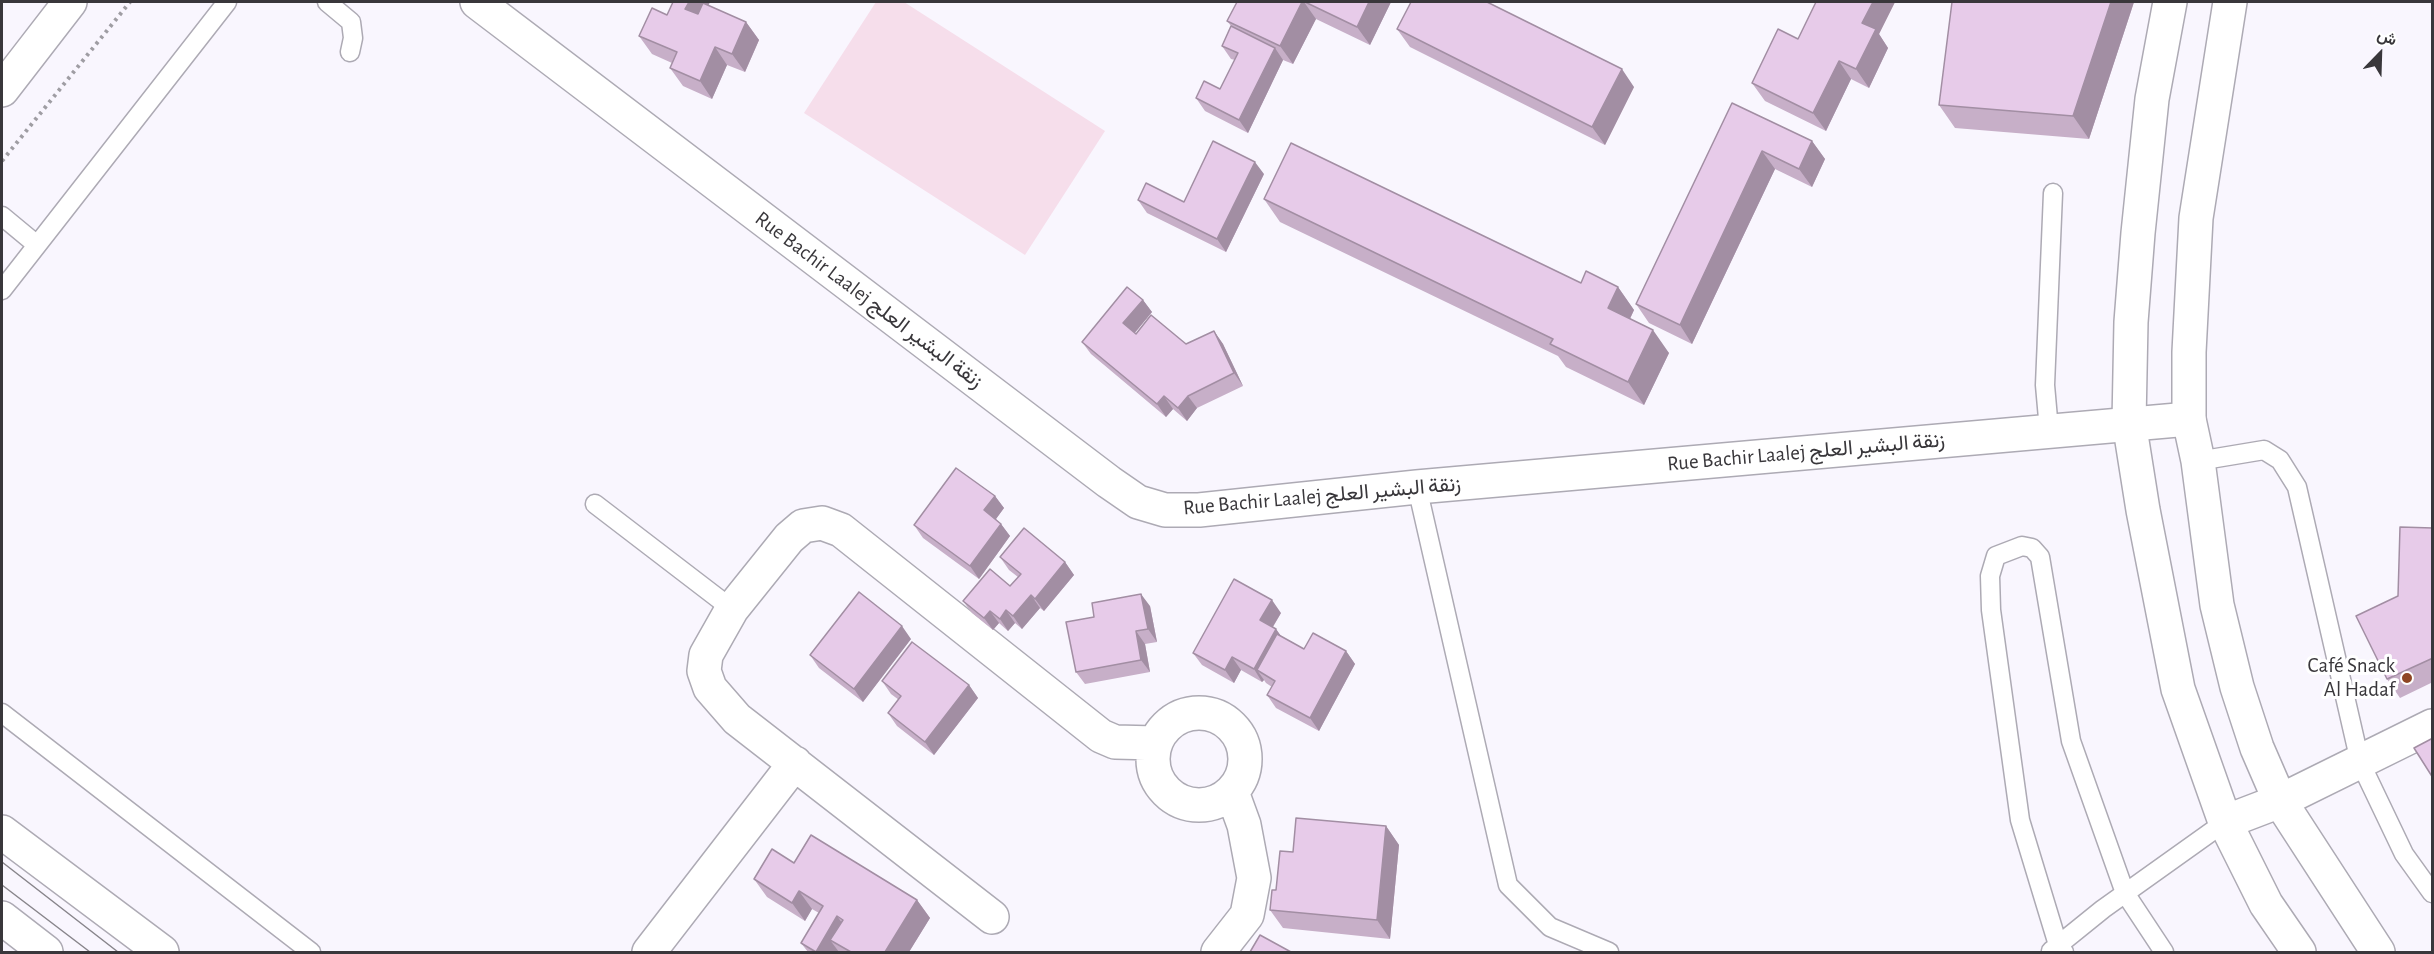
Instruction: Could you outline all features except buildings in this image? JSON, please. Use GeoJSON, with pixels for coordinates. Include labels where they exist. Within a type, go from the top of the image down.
{"type":"FeatureCollection","features":[{"type":"Feature","properties":{"kind":"street"},"geometry":{"type":"LineString","coordinates":[[2,90],[70,2]]}},
{"type":"Feature","properties":{"kind":"street","name":"Rue Bachir Laalej زنقة البشير العلج"},"geometry":{"type":"LineString","coordinates":[[477,2],[1138,502],[1166,510],[1199,510],[1417,487],[2189,418]]}},
{"type":"Feature","properties":{"kind":"street"},"geometry":{"type":"LineString","coordinates":[[2170,2],[2152,99],[2138,233],[2131,322],[2129,422],[2143,510],[2178,689],[2225,822],[2266,904],[2299,952]]}},
{"type":"Feature","properties":{"kind":"street"},"geometry":{"type":"LineString","coordinates":[[2230,2],[2196,218],[2189,352],[2189,418],[2198,460],[2217,605],[2237,687],[2257,748],[2280,801],[2378,952]]}},
{"type":"Feature","properties":{"kind":"street"},"geometry":{"type":"LineString","coordinates":[[992,917],[737,719],[710,688],[704,672],[706,655],[732,609],[789,538],[803,526],[822,523],[841,530],[1101,736],[1115,742],[1156,743]]}},
{"type":"Feature","properties":{"kind":"street"},"geometry":{"type":"LineString","coordinates":[[1203,713],[1217,717],[1230,726],[1244,751],[1244,766],[1240,780],[1232,792],[1219,801],[1204,805],[1188,804],[1174,798],[1162,787],[1155,774],[1153,758],[1156,743],[1163,730],[1175,720],[1203,713]]}},
{"type":"Feature","properties":{"kind":"street"},"geometry":{"type":"LineString","coordinates":[[2225,822],[2280,801],[2433,726]]}},
{"type":"Feature","properties":{"kind":"street"},"geometry":{"type":"LineString","coordinates":[[649,952],[795,763]]}},
{"type":"Feature","properties":{"kind":"street"},"geometry":{"type":"LineString","coordinates":[[1218,952],[1247,915],[1254,878],[1244,825],[1232,792]]}},
{"type":"Feature","properties":{"kind":"street"},"geometry":{"type":"LineString","coordinates":[[2,832],[162,952]]}},
{"type":"Feature","properties":{"kind":"street"},"geometry":{"type":"LineString","coordinates":[[2,918],[46,952]]}},
{"type":"Feature","properties":{"kind":"lane"},"geometry":{"type":"LineString","coordinates":[[2,290],[226,2]]}},
{"type":"Feature","properties":{"kind":"lane"},"geometry":{"type":"LineString","coordinates":[[327,2],[351,22],[353,38],[350,52]]}},
{"type":"Feature","properties":{"kind":"lane"},"geometry":{"type":"LineString","coordinates":[[2049,430],[2045,385],[2053,193]]}},
{"type":"Feature","properties":{"kind":"lane"},"geometry":{"type":"LineString","coordinates":[[2,216],[37,245]]}},
{"type":"Feature","properties":{"kind":"lane"},"geometry":{"type":"LineString","coordinates":[[2198,460],[2264,450],[2280,460],[2297,487],[2360,762],[2404,854],[2433,893]]}},
{"type":"Feature","properties":{"kind":"lane"},"geometry":{"type":"LineString","coordinates":[[1417,487],[1508,885],[1550,927],[1609,952]]}},
{"type":"Feature","properties":{"kind":"lane"},"geometry":{"type":"LineString","coordinates":[[595,504],[732,609]]}},
{"type":"Feature","properties":{"kind":"lane"},"geometry":{"type":"LineString","coordinates":[[2164,952],[2125,893],[2071,741],[2040,557],[2032,548],[2022,546],[1996,556],[1990,576],[1991,610],[2020,820],[2057,950],[2125,893],[2225,822]]}},
{"type":"Feature","properties":{"kind":"lane"},"geometry":{"type":"LineString","coordinates":[[2,713],[311,952]]}},
{"type":"Feature","properties":{"kind":"path"},"geometry":{"type":"LineString","coordinates":[[2,161],[130,2]]}},
{"type":"Feature","properties":{"kind":"shaded area"},"geometry":{"type":"Polygon","coordinates":[[[876,2],[904,2],[1105,131],[1025,255],[804,113],[876,2]]]}},
{"type":"Feature","properties":{"kind":"tram line"},"geometry":{"type":"LineString","coordinates":[[2,862],[118,952]]}},
{"type":"Feature","properties":{"kind":"tram line"},"geometry":{"type":"LineString","coordinates":[[2,885],[90,952]]}},
{"type":"Feature","properties":{"kind":"place","name":"Café Snack Al Hadaf"},"geometry":{"type":"Point","coordinates":[2407,678]}}]}
